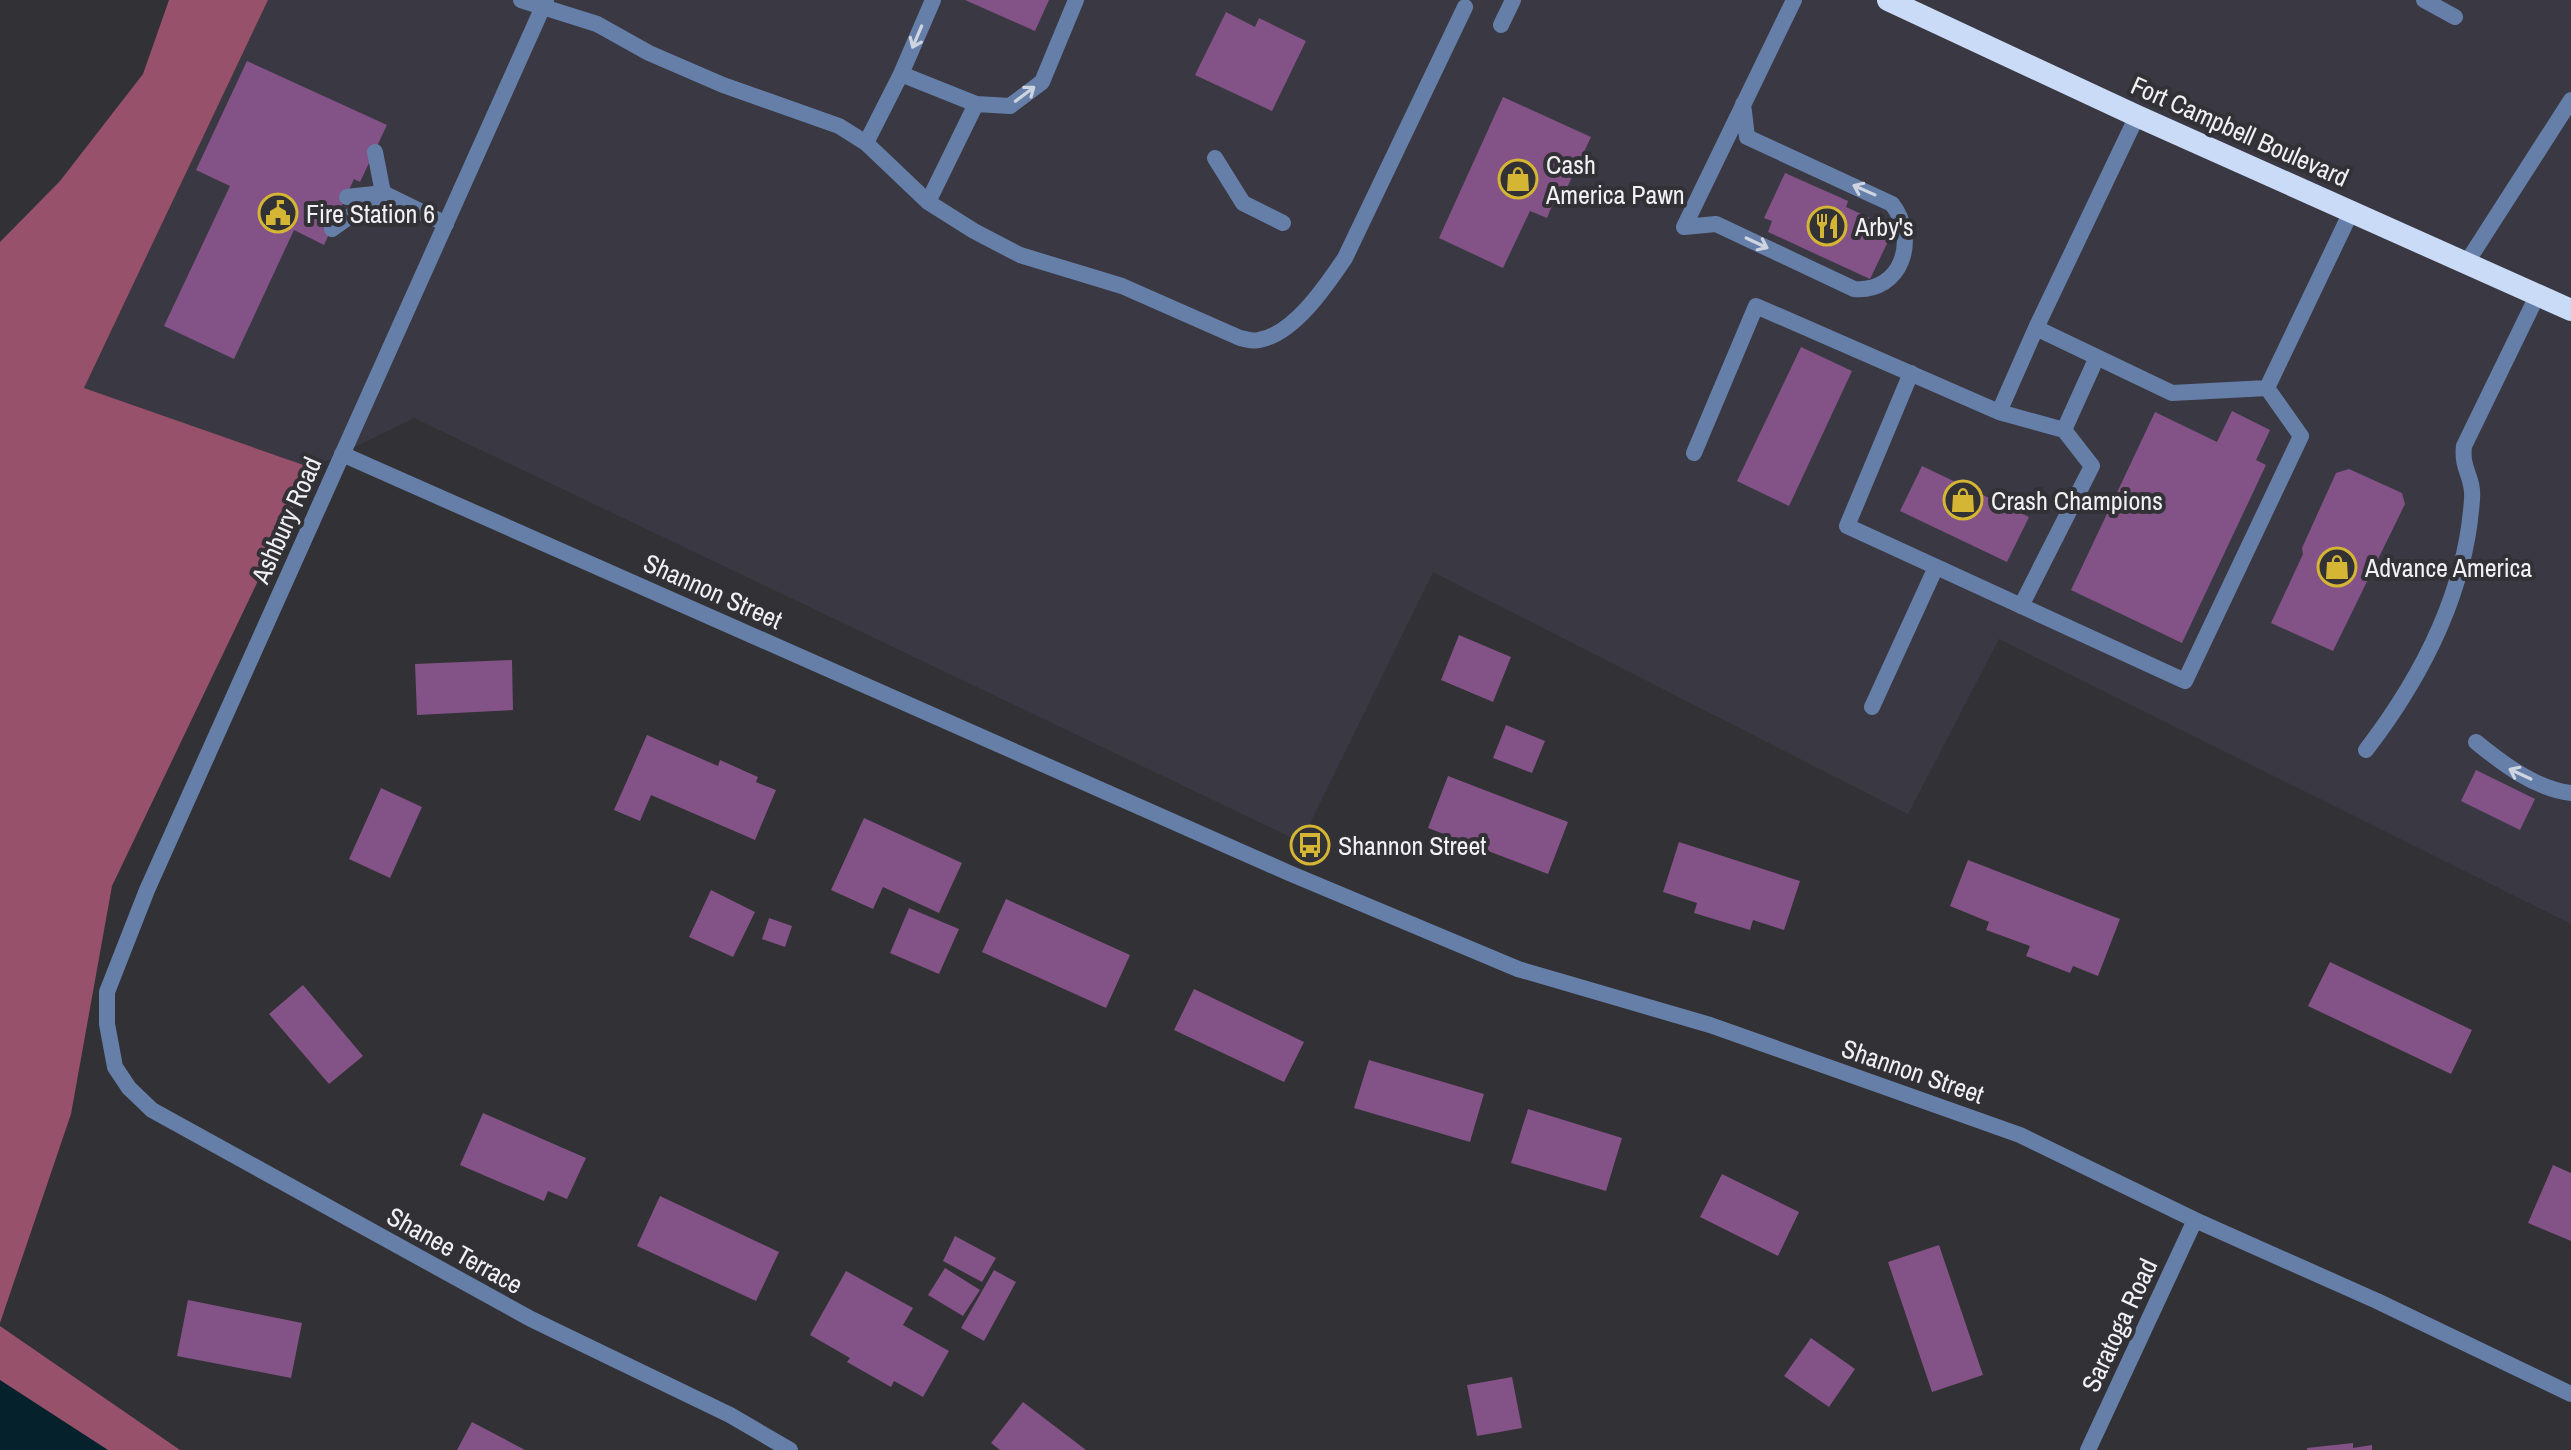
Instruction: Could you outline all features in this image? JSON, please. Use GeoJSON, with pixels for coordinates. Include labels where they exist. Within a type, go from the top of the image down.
{"type":"FeatureCollection","features":[{"type":"Feature","properties":{"kind":"highway","name":"Fort Campbell Boulevard"},"geometry":{"type":"LineString","coordinates":[[1888,0],[2137,116],[2571,310]]}},
{"type":"Feature","properties":{"kind":"street"},"geometry":{"type":"LineString","coordinates":[[521,0],[544,3],[597,24],[649,53],[723,85],[839,126],[866,143],[928,202],[1020,255],[1122,286],[1240,338],[1257,341],[1278,333],[1301,313],[1322,292],[1345,258],[1465,7]]}},
{"type":"Feature","properties":{"kind":"street"},"geometry":{"type":"LineString","coordinates":[[866,143],[901,74],[933,0]]}},
{"type":"Feature","properties":{"kind":"street"},"geometry":{"type":"LineString","coordinates":[[901,74],[976,104],[1010,106],[1042,82],[1076,0]]}},
{"type":"Feature","properties":{"kind":"street"},"geometry":{"type":"LineString","coordinates":[[1501,25],[1513,0]]}},
{"type":"Feature","properties":{"kind":"street"},"geometry":{"type":"LineString","coordinates":[[1743,104],[1747,137],[1892,204],[1901,216],[1906,249],[1893,275],[1884,285],[1869,290],[1854,289],[1716,224],[1684,227],[1743,104],[1794,0]]}},
{"type":"Feature","properties":{"kind":"street"},"geometry":{"type":"LineString","coordinates":[[2424,0],[2455,17]]}},
{"type":"Feature","properties":{"kind":"street","name":"Ashbury Road"},"geometry":{"type":"LineString","coordinates":[[115,1067],[107,1024],[107,992],[123,945],[544,3]]}},
{"type":"Feature","properties":{"kind":"street"},"geometry":{"type":"LineString","coordinates":[[2467,262],[2571,100]]}},
{"type":"Feature","properties":{"kind":"street"},"geometry":{"type":"LineString","coordinates":[[928,202],[976,104]]}},
{"type":"Feature","properties":{"kind":"street"},"geometry":{"type":"LineString","coordinates":[[1999,412],[2137,116]]}},
{"type":"Feature","properties":{"kind":"street"},"geometry":{"type":"LineString","coordinates":[[375,152],[383,193]]}},
{"type":"Feature","properties":{"kind":"street"},"geometry":{"type":"LineString","coordinates":[[1215,158],[1243,203],[1283,223]]}},
{"type":"Feature","properties":{"kind":"street"},"geometry":{"type":"LineString","coordinates":[[347,197],[383,193],[446,224]]}},
{"type":"Feature","properties":{"kind":"street"},"geometry":{"type":"LineString","coordinates":[[332,229],[383,193]]}},
{"type":"Feature","properties":{"kind":"street"},"geometry":{"type":"LineString","coordinates":[[2267,388],[2351,212]]}},
{"type":"Feature","properties":{"kind":"street"},"geometry":{"type":"LineString","coordinates":[[2366,750],[2397,710],[2422,667],[2443,621],[2459,573],[2473,494],[2462,462],[2464,446],[2538,294]]}},
{"type":"Feature","properties":{"kind":"street"},"geometry":{"type":"LineString","coordinates":[[1694,453],[1756,306],[1999,412],[2064,430],[2092,466],[2021,606]]}},
{"type":"Feature","properties":{"kind":"street"},"geometry":{"type":"LineString","coordinates":[[2036,328],[2172,393],[2267,388]]}},
{"type":"Feature","properties":{"kind":"street"},"geometry":{"type":"LineString","coordinates":[[2064,430],[2097,357]]}},
{"type":"Feature","properties":{"kind":"street"},"geometry":{"type":"LineString","coordinates":[[1911,373],[1847,526],[2185,681],[2301,436],[2267,388]]}},
{"type":"Feature","properties":{"kind":"street","name":"Shannon Street"},"geometry":{"type":"LineString","coordinates":[[342,454],[1289,873],[1518,969],[1710,1025],[2020,1135],[2195,1220],[2377,1301],[2571,1394]]}},
{"type":"Feature","properties":{"kind":"street"},"geometry":{"type":"LineString","coordinates":[[1872,707],[1936,567]]}},
{"type":"Feature","properties":{"kind":"street"},"geometry":{"type":"LineString","coordinates":[[2476,742],[2507,768],[2559,792],[2571,793]]}},
{"type":"Feature","properties":{"kind":"street","name":"Shanee Terrace"},"geometry":{"type":"LineString","coordinates":[[115,1067],[129,1088],[152,1110],[531,1319],[730,1415],[790,1450]]}},
{"type":"Feature","properties":{"kind":"street","name":"Saratoga Road"},"geometry":{"type":"LineString","coordinates":[[2088,1450],[2195,1220]]}},
{"type":"Feature","properties":{"kind":"shaded area"},"geometry":{"type":"Polygon","coordinates":[[[169,0],[268,0],[84,388],[312,468],[112,886],[71,1114],[0,1323],[0,242],[60,181],[143,74],[169,0]]]}},
{"type":"Feature","properties":{"kind":"shaded area"},"geometry":{"type":"Polygon","coordinates":[[[268,0],[2571,0],[2571,924],[1999,639],[1908,814],[1433,572],[1301,842],[414,418],[312,468],[84,388],[268,0]]]}},
{"type":"Feature","properties":{"kind":"shaded area"},"geometry":{"type":"Polygon","coordinates":[[[0,1326],[180,1450],[0,1450],[0,1326]]]}},
{"type":"Feature","properties":{"kind":"water"},"geometry":{"type":"Polygon","coordinates":[[[0,1380],[108,1450],[0,1450],[0,1380]]]}},
{"type":"Feature","properties":{"kind":"building"},"geometry":{"type":"Polygon","coordinates":[[[965,0],[1049,0],[1035,31],[965,0]]]}},
{"type":"Feature","properties":{"kind":"building"},"geometry":{"type":"Polygon","coordinates":[[[1226,12],[1255,27],[1259,18],[1306,41],[1272,111],[1195,75],[1226,12]]]}},
{"type":"Feature","properties":{"kind":"building","name":"Fire Station 6"},"geometry":{"type":"Polygon","coordinates":[[[247,61],[387,125],[360,182],[354,179],[324,245],[294,230],[234,359],[164,326],[230,186],[196,170],[247,61]]]}},
{"type":"Feature","properties":{"kind":"building","name":"Cash America Pawn"},"geometry":{"type":"Polygon","coordinates":[[[1503,97],[1591,137],[1564,194],[1558,191],[1547,218],[1530,211],[1503,268],[1439,238],[1503,97]]]}},
{"type":"Feature","properties":{"kind":"building"},"geometry":{"type":"Polygon","coordinates":[[[1785,173],[1848,201],[1846,207],[1894,229],[1870,279],[1768,232],[1772,221],[1764,218],[1785,173]]]}},
{"type":"Feature","properties":{"kind":"building"},"geometry":{"type":"Polygon","coordinates":[[[1801,347],[1852,371],[1789,506],[1737,481],[1801,347]]]}},
{"type":"Feature","properties":{"kind":"building"},"geometry":{"type":"Polygon","coordinates":[[[2232,411],[2270,430],[2256,460],[2266,465],[2182,643],[2071,590],[2155,412],[2217,442],[2232,411]]]}},
{"type":"Feature","properties":{"kind":"building"},"geometry":{"type":"Polygon","coordinates":[[[1922,466],[2029,517],[2007,562],[1900,511],[1922,466]]]}},
{"type":"Feature","properties":{"kind":"building","name":"Advance America"},"geometry":{"type":"Polygon","coordinates":[[[2349,469],[2402,493],[2405,504],[2333,651],[2271,623],[2336,473],[2349,469]]]}},
{"type":"Feature","properties":{"kind":"building"},"geometry":{"type":"Polygon","coordinates":[[[1459,635],[1511,657],[1493,702],[1441,680],[1459,635]]]}},
{"type":"Feature","properties":{"kind":"building"},"geometry":{"type":"Polygon","coordinates":[[[512,660],[513,710],[417,715],[415,664],[512,660]]]}},
{"type":"Feature","properties":{"kind":"building"},"geometry":{"type":"Polygon","coordinates":[[[1506,725],[1545,741],[1532,773],[1493,758],[1506,725]]]}},
{"type":"Feature","properties":{"kind":"building"},"geometry":{"type":"Polygon","coordinates":[[[647,735],[718,766],[720,760],[758,777],[756,782],[776,790],[755,840],[651,795],[640,821],[614,810],[647,735]]]}},
{"type":"Feature","properties":{"kind":"building"},"geometry":{"type":"Polygon","coordinates":[[[2476,770],[2535,799],[2520,830],[2461,801],[2476,770]]]}},
{"type":"Feature","properties":{"kind":"building"},"geometry":{"type":"Polygon","coordinates":[[[1448,776],[1568,822],[1548,874],[1428,828],[1448,776]]]}},
{"type":"Feature","properties":{"kind":"building"},"geometry":{"type":"Polygon","coordinates":[[[381,788],[422,807],[390,878],[349,859],[381,788]]]}},
{"type":"Feature","properties":{"kind":"building"},"geometry":{"type":"Polygon","coordinates":[[[864,818],[962,863],[939,913],[883,887],[873,909],[831,890],[864,818]]]}},
{"type":"Feature","properties":{"kind":"building"},"geometry":{"type":"Polygon","coordinates":[[[1679,842],[1800,881],[1784,930],[1753,920],[1750,930],[1694,913],[1697,903],[1663,892],[1679,842]]]}},
{"type":"Feature","properties":{"kind":"building"},"geometry":{"type":"Polygon","coordinates":[[[1968,860],[2120,919],[2098,976],[2073,966],[2070,973],[2026,956],[2030,946],[1986,930],[1989,922],[1950,906],[1968,860]]]}},
{"type":"Feature","properties":{"kind":"building"},"geometry":{"type":"Polygon","coordinates":[[[711,890],[755,912],[733,957],[689,937],[711,890]]]}},
{"type":"Feature","properties":{"kind":"building"},"geometry":{"type":"Polygon","coordinates":[[[1006,899],[1130,955],[1106,1008],[982,952],[1006,899]]]}},
{"type":"Feature","properties":{"kind":"building"},"geometry":{"type":"Polygon","coordinates":[[[909,908],[959,929],[939,974],[890,953],[909,908]]]}},
{"type":"Feature","properties":{"kind":"building"},"geometry":{"type":"Polygon","coordinates":[[[769,918],[792,926],[785,947],[762,939],[769,918]]]}},
{"type":"Feature","properties":{"kind":"building"},"geometry":{"type":"Polygon","coordinates":[[[2330,962],[2472,1030],[2451,1074],[2308,1006],[2330,962]]]}},
{"type":"Feature","properties":{"kind":"building"},"geometry":{"type":"Polygon","coordinates":[[[303,985],[363,1056],[329,1084],[269,1014],[303,985]]]}},
{"type":"Feature","properties":{"kind":"building"},"geometry":{"type":"Polygon","coordinates":[[[1194,989],[1304,1042],[1284,1082],[1174,1030],[1194,989]]]}},
{"type":"Feature","properties":{"kind":"building"},"geometry":{"type":"Polygon","coordinates":[[[1369,1060],[1484,1094],[1470,1142],[1354,1108],[1369,1060]]]}},
{"type":"Feature","properties":{"kind":"building"},"geometry":{"type":"Polygon","coordinates":[[[1528,1109],[1622,1138],[1606,1191],[1511,1163],[1528,1109]]]}},
{"type":"Feature","properties":{"kind":"building"},"geometry":{"type":"Polygon","coordinates":[[[483,1113],[586,1158],[567,1199],[548,1191],[544,1201],[460,1165],[483,1113]]]}},
{"type":"Feature","properties":{"kind":"building"},"geometry":{"type":"Polygon","coordinates":[[[2553,1165],[2571,1173],[2571,1241],[2528,1223],[2553,1165]]]}},
{"type":"Feature","properties":{"kind":"building"},"geometry":{"type":"Polygon","coordinates":[[[1722,1174],[1799,1212],[1778,1256],[1700,1217],[1722,1174]]]}},
{"type":"Feature","properties":{"kind":"building"},"geometry":{"type":"Polygon","coordinates":[[[660,1196],[779,1252],[756,1301],[637,1246],[660,1196]]]}},
{"type":"Feature","properties":{"kind":"building"},"geometry":{"type":"Polygon","coordinates":[[[955,1236],[996,1258],[982,1282],[943,1261],[955,1236]]]}},
{"type":"Feature","properties":{"kind":"building"},"geometry":{"type":"Polygon","coordinates":[[[1939,1245],[1983,1375],[1932,1392],[1888,1262],[1939,1245]]]}},
{"type":"Feature","properties":{"kind":"building"},"geometry":{"type":"Polygon","coordinates":[[[945,1268],[980,1290],[963,1316],[928,1295],[945,1268]]]}},
{"type":"Feature","properties":{"kind":"building"},"geometry":{"type":"Polygon","coordinates":[[[994,1270],[1016,1282],[984,1341],[961,1328],[994,1270]]]}},
{"type":"Feature","properties":{"kind":"building"},"geometry":{"type":"Polygon","coordinates":[[[846,1271],[913,1308],[903,1325],[949,1351],[923,1397],[894,1381],[891,1387],[847,1362],[850,1358],[810,1335],[846,1271]]]}},
{"type":"Feature","properties":{"kind":"building"},"geometry":{"type":"Polygon","coordinates":[[[188,1300],[302,1323],[291,1378],[177,1356],[188,1300]]]}},
{"type":"Feature","properties":{"kind":"building"},"geometry":{"type":"Polygon","coordinates":[[[1811,1338],[1855,1369],[1829,1407],[1784,1376],[1811,1338]]]}},
{"type":"Feature","properties":{"kind":"building"},"geometry":{"type":"Polygon","coordinates":[[[1512,1377],[1522,1428],[1477,1436],[1467,1385],[1512,1377]]]}},
{"type":"Feature","properties":{"kind":"building"},"geometry":{"type":"Polygon","coordinates":[[[1023,1402],[1086,1450],[1000,1450],[991,1443],[1023,1402]]]}},
{"type":"Feature","properties":{"kind":"building"},"geometry":{"type":"Polygon","coordinates":[[[472,1422],[525,1450],[457,1450],[472,1422]]]}},
{"type":"Feature","properties":{"kind":"building"},"geometry":{"type":"Polygon","coordinates":[[[2353,1443],[2353,1448],[2372,1445],[2372,1450],[2307,1450],[2307,1448],[2353,1443]]]}},
{"type":"Feature","properties":{"kind":"place","name":"Cash America Pawn"},"geometry":{"type":"Point","coordinates":[1518,179]}},
{"type":"Feature","properties":{"kind":"place","name":"Fire Station 6"},"geometry":{"type":"Point","coordinates":[278,213]}},
{"type":"Feature","properties":{"kind":"place","name":"Arby's"},"geometry":{"type":"Point","coordinates":[1827,226]}},
{"type":"Feature","properties":{"kind":"place","name":"Crash Champions"},"geometry":{"type":"Point","coordinates":[1963,500]}},
{"type":"Feature","properties":{"kind":"place","name":"Advance America"},"geometry":{"type":"Point","coordinates":[2337,567]}},
{"type":"Feature","properties":{"kind":"place","name":"Shannon Street"},"geometry":{"type":"Point","coordinates":[1310,845]}}]}
